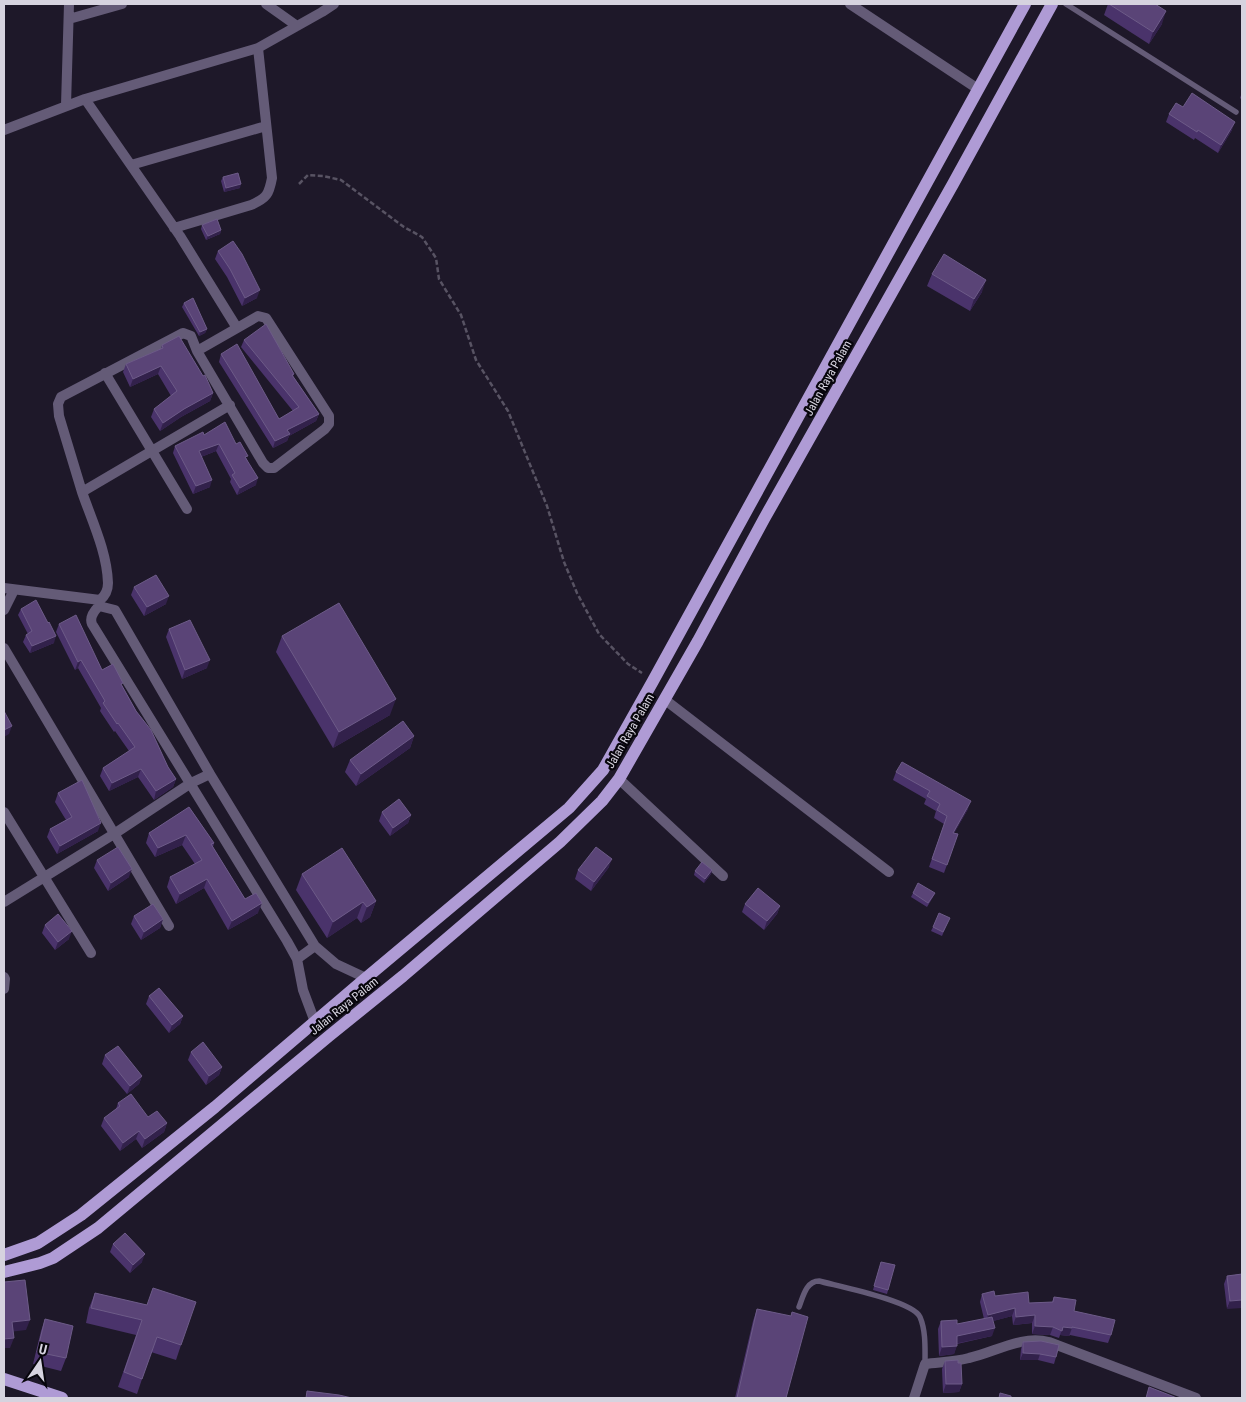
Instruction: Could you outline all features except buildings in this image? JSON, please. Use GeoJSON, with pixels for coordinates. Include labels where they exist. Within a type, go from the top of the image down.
{"type":"FeatureCollection","features":[{"type":"Feature","properties":{"kind":"main road","name":"Jalan Raya Palam"},"geometry":{"type":"LineString","coordinates":[[4,1255],[38,1242],[81,1215],[215,1107],[570,808],[603,770],[1025,4]]}},
{"type":"Feature","properties":{"kind":"main road","name":"Jalan Raya Palam"},"geometry":{"type":"LineString","coordinates":[[4,1272],[53,1258],[98,1228],[403,976],[560,842],[602,801],[618,779],[664,699],[1052,4]]}},
{"type":"Feature","properties":{"kind":"main road"},"geometry":{"type":"LineString","coordinates":[[634,715],[649,724]]}},
{"type":"Feature","properties":{"kind":"main road"},"geometry":{"type":"LineString","coordinates":[[215,1107],[227,1122]]}},
{"type":"Feature","properties":{"kind":"main road"},"geometry":{"type":"LineString","coordinates":[[4,1379],[62,1398]]}},
{"type":"Feature","properties":{"kind":"street"},"geometry":{"type":"LineString","coordinates":[[66,105],[69,4]]}},
{"type":"Feature","properties":{"kind":"street"},"geometry":{"type":"LineString","coordinates":[[69,20],[122,4]]}},
{"type":"Feature","properties":{"kind":"street"},"geometry":{"type":"LineString","coordinates":[[266,4],[297,26]]}},
{"type":"Feature","properties":{"kind":"street"},"geometry":{"type":"LineString","coordinates":[[4,130],[66,105],[258,48],[334,4]]}},
{"type":"Feature","properties":{"kind":"street"},"geometry":{"type":"LineString","coordinates":[[850,4],[978,89]]}},
{"type":"Feature","properties":{"kind":"street"},"geometry":{"type":"LineString","coordinates":[[174,228],[263,200],[269,191],[272,178],[258,48]]}},
{"type":"Feature","properties":{"kind":"street"},"geometry":{"type":"LineString","coordinates":[[85,99],[174,228],[237,328]]}},
{"type":"Feature","properties":{"kind":"street"},"geometry":{"type":"LineString","coordinates":[[131,165],[266,126]]}},
{"type":"Feature","properties":{"kind":"street"},"geometry":{"type":"LineString","coordinates":[[197,351],[258,316],[266,318],[330,420],[325,429],[274,468],[268,468],[262,464],[230,405],[197,351],[190,336],[183,333],[61,397],[58,404],[59,416],[82,492],[100,542],[108,584],[107,592],[94,610],[92,624],[297,959],[304,990],[315,1022]]}},
{"type":"Feature","properties":{"kind":"street"},"geometry":{"type":"LineString","coordinates":[[105,373],[187,509]]}},
{"type":"Feature","properties":{"kind":"street"},"geometry":{"type":"LineString","coordinates":[[82,492],[230,405]]}},
{"type":"Feature","properties":{"kind":"street"},"geometry":{"type":"LineString","coordinates":[[4,610],[9,589],[100,603],[115,610],[210,774],[315,946],[336,964],[366,978]]}},
{"type":"Feature","properties":{"kind":"street"},"geometry":{"type":"LineString","coordinates":[[4,648],[170,926]]}},
{"type":"Feature","properties":{"kind":"street"},"geometry":{"type":"LineString","coordinates":[[664,699],[889,872]]}},
{"type":"Feature","properties":{"kind":"street"},"geometry":{"type":"LineString","coordinates":[[4,902],[114,834],[191,783],[210,774]]}},
{"type":"Feature","properties":{"kind":"street"},"geometry":{"type":"LineString","coordinates":[[618,779],[723,876]]}},
{"type":"Feature","properties":{"kind":"street"},"geometry":{"type":"LineString","coordinates":[[4,812],[91,953]]}},
{"type":"Feature","properties":{"kind":"street"},"geometry":{"type":"LineString","coordinates":[[297,959],[315,946]]}},
{"type":"Feature","properties":{"kind":"street"},"geometry":{"type":"LineString","coordinates":[[914,1398],[925,1364],[969,1358],[1014,1343],[1039,1339],[1191,1397]]}},
{"type":"Feature","properties":{"kind":"lane"},"geometry":{"type":"LineString","coordinates":[[1066,4],[1236,112]]}},
{"type":"Feature","properties":{"kind":"lane"},"geometry":{"type":"LineString","coordinates":[[799,1307],[809,1284],[813,1281],[897,1302],[914,1310],[919,1316],[924,1335],[925,1364]]}},
{"type":"Feature","properties":{"kind":"path"},"geometry":{"type":"LineString","coordinates":[[299,184],[308,175],[341,180],[388,216],[422,237],[436,258],[439,279],[461,315],[476,360],[508,411],[547,506],[564,562],[577,593],[599,634],[628,664],[653,681]]}}]}
